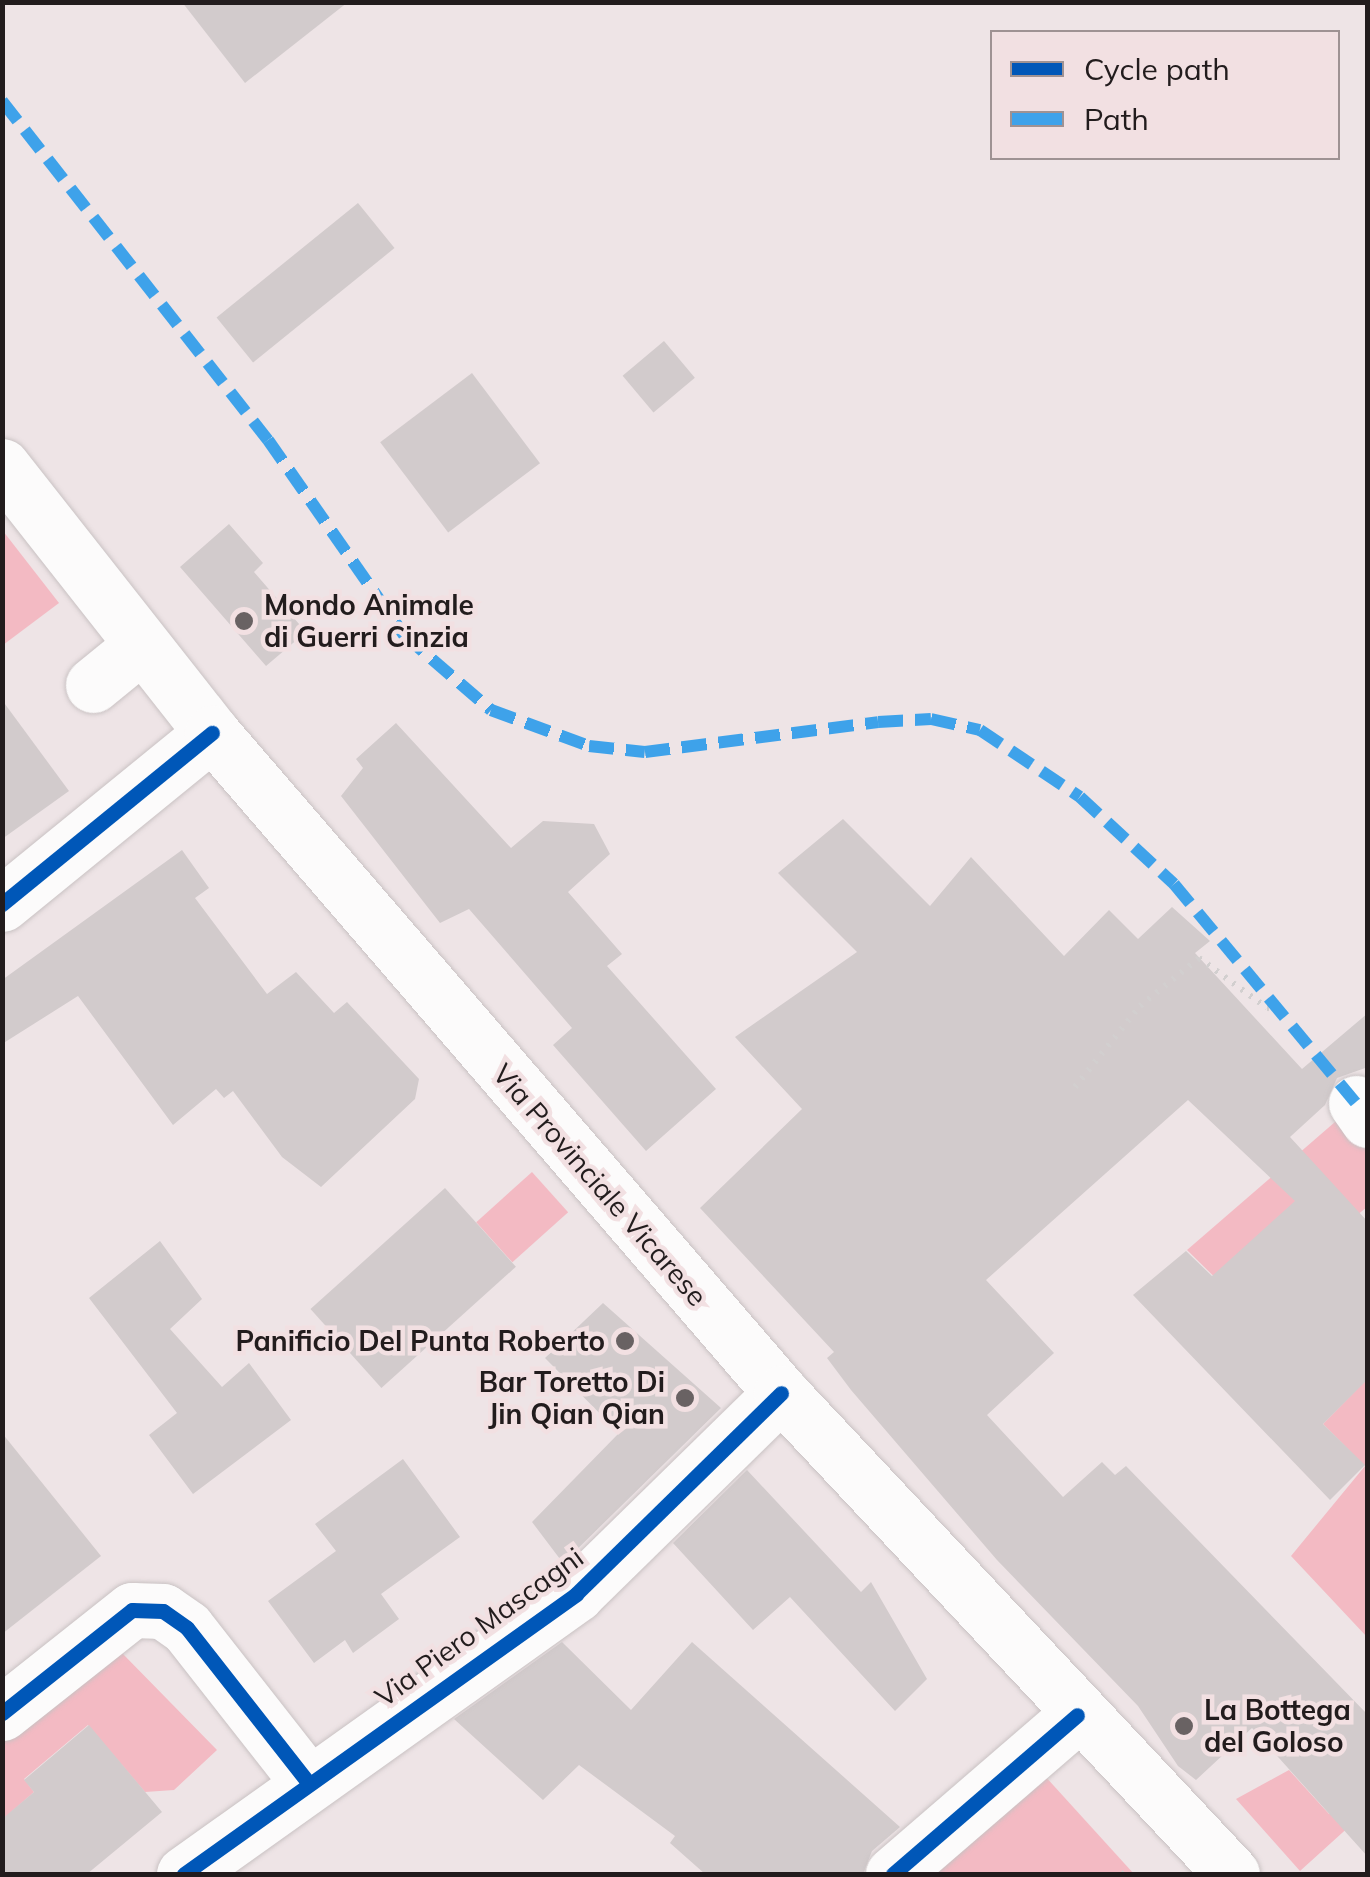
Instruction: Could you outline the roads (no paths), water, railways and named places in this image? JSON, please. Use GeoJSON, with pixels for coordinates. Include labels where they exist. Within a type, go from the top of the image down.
{"type":"FeatureCollection","features":[{"type":"Feature","properties":{"kind":"main road","name":"Via Provinciale Vicarese"},"geometry":{"type":"LineString","coordinates":[[2,466],[212,733],[782,1394],[1077,1714],[1232,1874]]}},
{"type":"Feature","properties":{"kind":"main road"},"geometry":{"type":"LineString","coordinates":[[93,685],[142,645]]}},
{"type":"Feature","properties":{"kind":"main road"},"geometry":{"type":"LineString","coordinates":[[2,904],[212,733]]}},
{"type":"Feature","properties":{"kind":"main road","name":"Via Piero Mascagni"},"geometry":{"type":"LineString","coordinates":[[191,1873],[306,1780],[576,1594],[782,1394]]}},
{"type":"Feature","properties":{"kind":"main road"},"geometry":{"type":"LineString","coordinates":[[2,1713],[132,1610],[163,1611],[188,1628],[306,1780]]}},
{"type":"Feature","properties":{"kind":"main road"},"geometry":{"type":"LineString","coordinates":[[892,1874],[1077,1714]]}},
{"type":"Feature","properties":{"kind":"place","name":"Mondo Animale di Guerri Cinzia"},"geometry":{"type":"Point","coordinates":[244,621]}},
{"type":"Feature","properties":{"kind":"place","name":"Panificio Del Punta Roberto"},"geometry":{"type":"Point","coordinates":[625,1341]}},
{"type":"Feature","properties":{"kind":"place","name":"Bar Toretto Di Jin Qian Qian"},"geometry":{"type":"Point","coordinates":[685,1398]}},
{"type":"Feature","properties":{"kind":"place","name":"La Bottega del Goloso"},"geometry":{"type":"Point","coordinates":[1184,1726]}}]}
